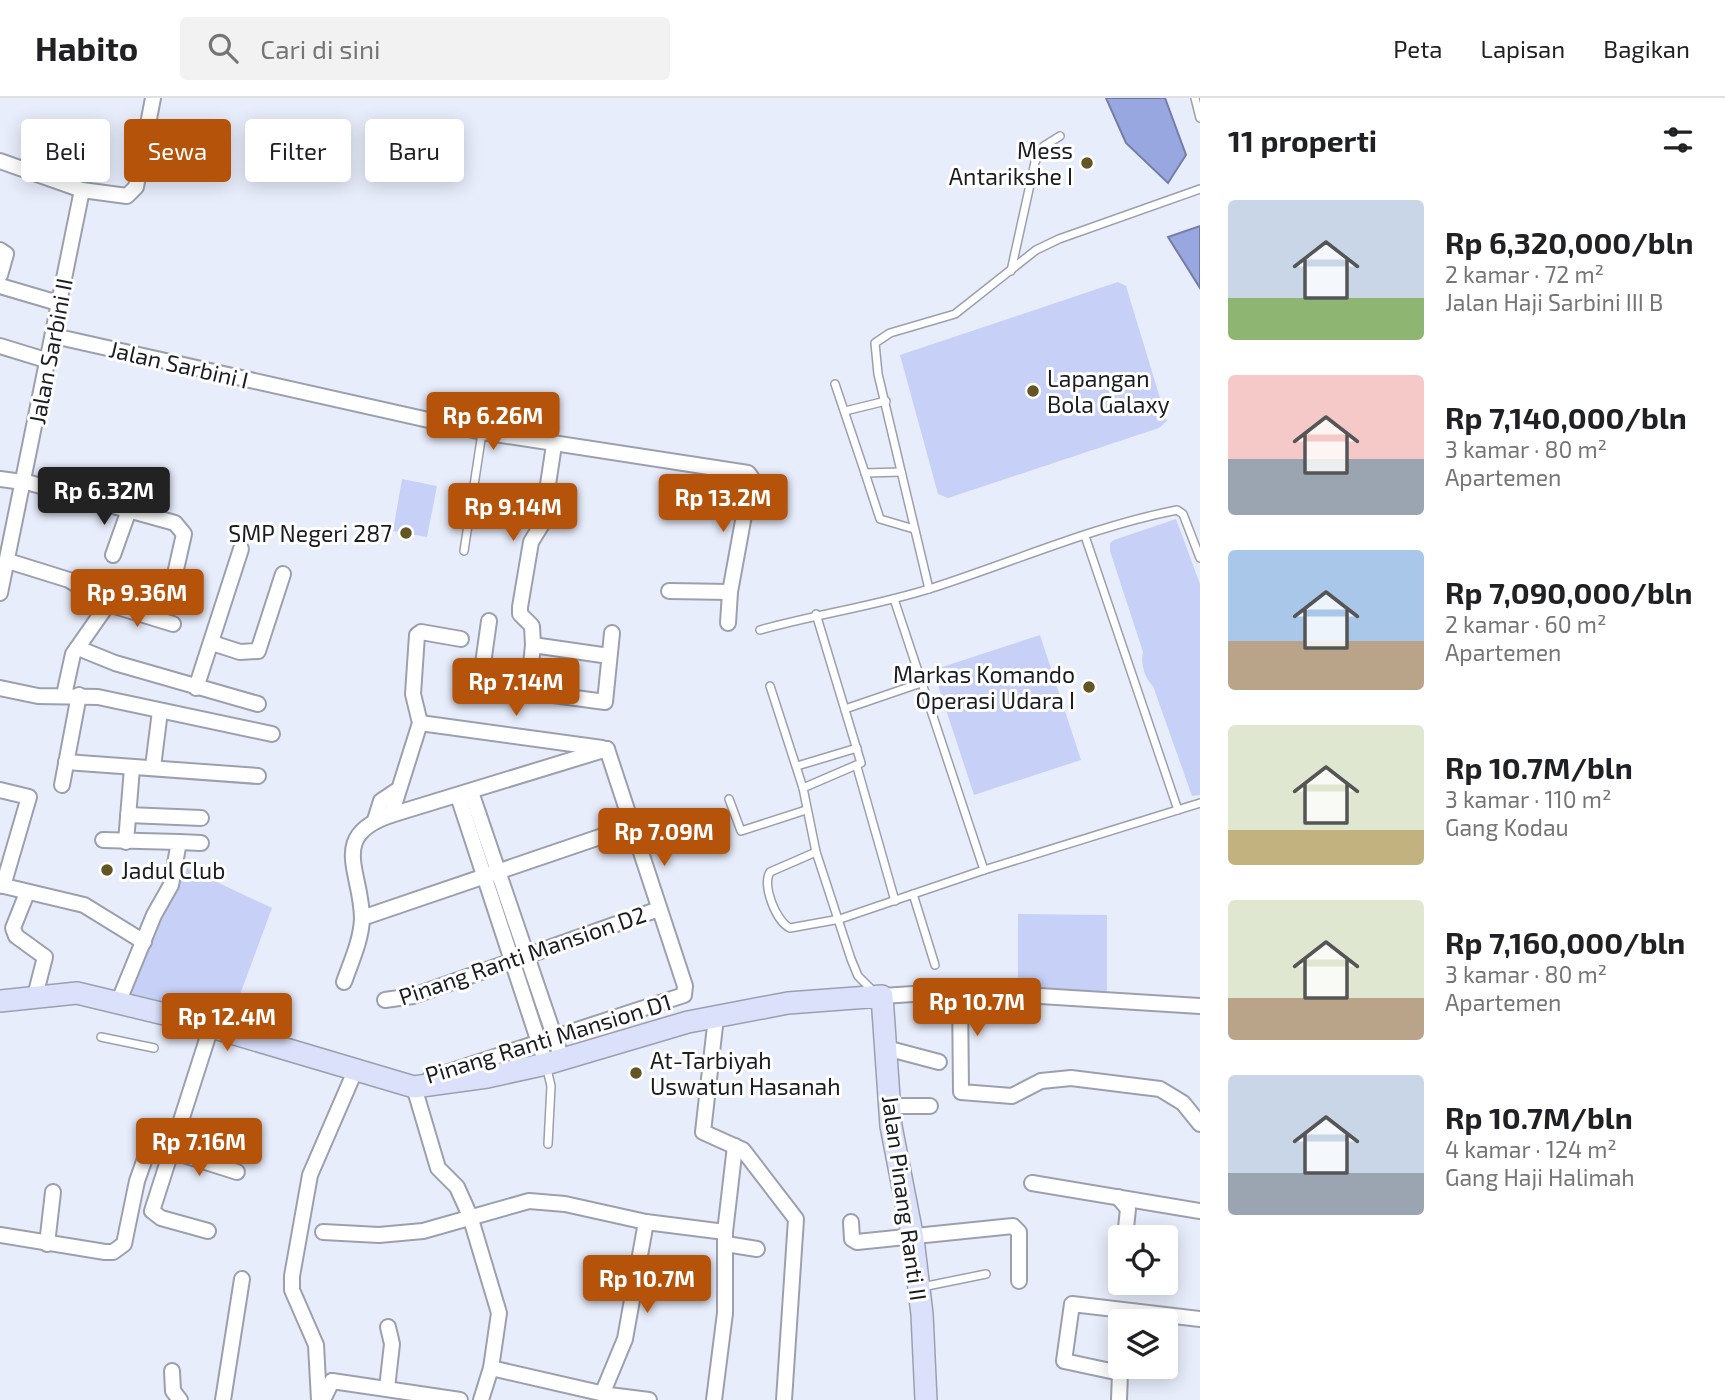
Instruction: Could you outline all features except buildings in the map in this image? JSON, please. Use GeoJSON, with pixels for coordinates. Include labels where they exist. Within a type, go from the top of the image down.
{"type":"FeatureCollection","features":[{"type":"Feature","properties":{"kind":"street"},"geometry":{"type":"LineString","coordinates":[[0,161],[82,190],[121,196],[134,191],[153,98]]}},
{"type":"Feature","properties":{"kind":"street","name":"Jalan Sarbini II"},"geometry":{"type":"LineString","coordinates":[[0,593],[82,190]]}},
{"type":"Feature","properties":{"kind":"street"},"geometry":{"type":"LineString","coordinates":[[0,250],[6,254],[0,275]]}},
{"type":"Feature","properties":{"kind":"street"},"geometry":{"type":"LineString","coordinates":[[0,286],[58,303]]}},
{"type":"Feature","properties":{"kind":"street","name":"Jalan Sarbini I"},"geometry":{"type":"LineString","coordinates":[[54,336],[482,432],[751,475],[730,592]]}},
{"type":"Feature","properties":{"kind":"street"},"geometry":{"type":"LineString","coordinates":[[0,346],[49,361]]}},
{"type":"Feature","properties":{"kind":"street"},"geometry":{"type":"LineString","coordinates":[[528,694],[533,645],[532,626],[520,614],[520,607],[531,541],[542,524],[554,445]]}},
{"type":"Feature","properties":{"kind":"street"},"geometry":{"type":"LineString","coordinates":[[0,479],[24,482],[175,523],[184,534],[174,574]]}},
{"type":"Feature","properties":{"kind":"street"},"geometry":{"type":"LineString","coordinates":[[113,555],[129,510]]}},
{"type":"Feature","properties":{"kind":"street"},"geometry":{"type":"LineString","coordinates":[[196,688],[241,549]]}},
{"type":"Feature","properties":{"kind":"street"},"geometry":{"type":"LineString","coordinates":[[8,561],[69,580],[108,604],[173,624]]}},
{"type":"Feature","properties":{"kind":"street"},"geometry":{"type":"LineString","coordinates":[[212,643],[240,652],[258,651],[283,574]]}},
{"type":"Feature","properties":{"kind":"street"},"geometry":{"type":"LineString","coordinates":[[669,591],[730,592],[728,623]]}},
{"type":"Feature","properties":{"kind":"street"},"geometry":{"type":"LineString","coordinates":[[62,785],[72,695],[70,664],[108,604]]}},
{"type":"Feature","properties":{"kind":"street"},"geometry":{"type":"LineString","coordinates":[[489,621],[480,685],[528,694],[605,702],[612,633]]}},
{"type":"Feature","properties":{"kind":"street"},"geometry":{"type":"LineString","coordinates":[[391,815],[396,791],[420,723],[412,684],[417,635],[421,632],[461,639]]}},
{"type":"Feature","properties":{"kind":"street"},"geometry":{"type":"LineString","coordinates":[[533,645],[609,656]]}},
{"type":"Feature","properties":{"kind":"street"},"geometry":{"type":"LineString","coordinates":[[78,648],[115,663],[258,704]]}},
{"type":"Feature","properties":{"kind":"street"},"geometry":{"type":"LineString","coordinates":[[0,688],[38,696],[72,695],[272,734]]}},
{"type":"Feature","properties":{"kind":"street"},"geometry":{"type":"LineString","coordinates":[[153,767],[160,711]]}},
{"type":"Feature","properties":{"kind":"street"},"geometry":{"type":"LineString","coordinates":[[420,723],[607,749]]}},
{"type":"Feature","properties":{"kind":"street"},"geometry":{"type":"LineString","coordinates":[[551,765],[553,741]]}},
{"type":"Feature","properties":{"kind":"street"},"geometry":{"type":"LineString","coordinates":[[370,823],[607,749]]}},
{"type":"Feature","properties":{"kind":"street"},"geometry":{"type":"LineString","coordinates":[[607,749],[659,909]]}},
{"type":"Feature","properties":{"kind":"street"},"geometry":{"type":"LineString","coordinates":[[66,762],[258,776]]}},
{"type":"Feature","properties":{"kind":"street"},"geometry":{"type":"LineString","coordinates":[[126,842],[132,768]]}},
{"type":"Feature","properties":{"kind":"street"},"geometry":{"type":"LineString","coordinates":[[0,790],[29,797],[2,885],[84,905],[144,942]]}},
{"type":"Feature","properties":{"kind":"street"},"geometry":{"type":"LineString","coordinates":[[344,982],[361,933],[362,918],[352,845],[370,823],[381,801],[396,791]]}},
{"type":"Feature","properties":{"kind":"street"},"geometry":{"type":"LineString","coordinates":[[464,794],[491,874],[512,960],[539,1041],[554,1062]]}},
{"type":"Feature","properties":{"kind":"street"},"geometry":{"type":"LineString","coordinates":[[128,815],[201,818]]}},
{"type":"Feature","properties":{"kind":"street"},"geometry":{"type":"LineString","coordinates":[[362,918],[632,827]]}},
{"type":"Feature","properties":{"kind":"street"},"geometry":{"type":"LineString","coordinates":[[103,840],[201,842]]}},
{"type":"Feature","properties":{"kind":"street"},"geometry":{"type":"LineString","coordinates":[[118,1003],[171,885],[178,842]]}},
{"type":"Feature","properties":{"kind":"street"},"geometry":{"type":"LineString","coordinates":[[491,874],[527,955],[554,1036],[554,1062]]}},
{"type":"Feature","properties":{"kind":"street"},"geometry":{"type":"LineString","coordinates":[[27,893],[13,928],[16,936],[45,957],[35,996]]}},
{"type":"Feature","properties":{"kind":"street","name":"Pinang Ranti Mansion D2"},"geometry":{"type":"LineString","coordinates":[[385,1000],[413,996],[659,909]]}},
{"type":"Feature","properties":{"kind":"street","name":"Pinang Ranti Mansion D1"},"geometry":{"type":"LineString","coordinates":[[363,1073],[377,1068],[425,1079],[680,998],[685,992],[659,909]]}},
{"type":"Feature","properties":{"kind":"street"},"geometry":{"type":"LineString","coordinates":[[0,1001],[77,993],[252,1038],[421,1091],[554,1062],[716,1017],[788,1003],[960,991],[1200,1006]]}},
{"type":"Feature","properties":{"kind":"street"},"geometry":{"type":"LineString","coordinates":[[960,991],[961,1092],[1012,1096],[1041,1081],[1072,1078],[1160,1089],[1183,1103],[1200,1124]]}},
{"type":"Feature","properties":{"kind":"street","name":"Jalan Pinang Ranti II"},"geometry":{"type":"LineString","coordinates":[[882,996],[890,1106],[919,1287],[926,1400]]}},
{"type":"Feature","properties":{"kind":"street"},"geometry":{"type":"LineString","coordinates":[[716,1017],[703,1132],[735,1146],[761,1171],[796,1219],[784,1400]]}},
{"type":"Feature","properties":{"kind":"street"},"geometry":{"type":"LineString","coordinates":[[208,1231],[161,1218],[152,1211],[212,1027]]}},
{"type":"Feature","properties":{"kind":"street"},"geometry":{"type":"LineString","coordinates":[[887,1048],[939,1062]]}},
{"type":"Feature","properties":{"kind":"street"},"geometry":{"type":"LineString","coordinates":[[321,1400],[316,1345],[292,1290],[292,1276],[310,1175],[363,1073]]}},
{"type":"Feature","properties":{"kind":"street"},"geometry":{"type":"LineString","coordinates":[[421,1091],[439,1171],[457,1187],[470,1216],[499,1313],[491,1368],[481,1400]]}},
{"type":"Feature","properties":{"kind":"street"},"geometry":{"type":"LineString","coordinates":[[890,1106],[930,1106]]}},
{"type":"Feature","properties":{"kind":"street"},"geometry":{"type":"LineString","coordinates":[[0,1234],[47,1244],[113,1252],[124,1244],[134,1192],[155,1130]]}},
{"type":"Feature","properties":{"kind":"street"},"geometry":{"type":"LineString","coordinates":[[714,1400],[725,1313],[725,1238],[735,1146]]}},
{"type":"Feature","properties":{"kind":"street"},"geometry":{"type":"LineString","coordinates":[[171,1151],[237,1172]]}},
{"type":"Feature","properties":{"kind":"street"},"geometry":{"type":"LineString","coordinates":[[1032,1183],[1200,1211]]}},
{"type":"Feature","properties":{"kind":"street"},"geometry":{"type":"LineString","coordinates":[[47,1244],[53,1192]]}},
{"type":"Feature","properties":{"kind":"street"},"geometry":{"type":"LineString","coordinates":[[1118,1197],[1128,1209],[1126,1225]]}},
{"type":"Feature","properties":{"kind":"street"},"geometry":{"type":"LineString","coordinates":[[323,1232],[403,1234],[423,1231],[510,1203],[542,1201],[725,1238],[757,1249]]}},
{"type":"Feature","properties":{"kind":"street"},"geometry":{"type":"LineString","coordinates":[[607,1396],[625,1339],[646,1222]]}},
{"type":"Feature","properties":{"kind":"street"},"geometry":{"type":"LineString","coordinates":[[851,1222],[852,1239],[856,1242],[1013,1226],[1019,1232],[1019,1281]]}},
{"type":"Feature","properties":{"kind":"street"},"geometry":{"type":"LineString","coordinates":[[223,1400],[242,1279]]}},
{"type":"Feature","properties":{"kind":"street"},"geometry":{"type":"LineString","coordinates":[[1119,1400],[1120,1373],[1064,1361],[1072,1304],[1200,1319]]}},
{"type":"Feature","properties":{"kind":"street"},"geometry":{"type":"LineString","coordinates":[[387,1388],[392,1344],[388,1327]]}},
{"type":"Feature","properties":{"kind":"street"},"geometry":{"type":"LineString","coordinates":[[491,1368],[607,1396],[649,1400]]}},
{"type":"Feature","properties":{"kind":"street"},"geometry":{"type":"LineString","coordinates":[[172,1370],[173,1391],[180,1400]]}},
{"type":"Feature","properties":{"kind":"street"},"geometry":{"type":"LineString","coordinates":[[321,1400],[332,1381],[460,1400]]}},
{"type":"Feature","properties":{"kind":"lane"},"geometry":{"type":"LineString","coordinates":[[1195,98],[1200,118]]}},
{"type":"Feature","properties":{"kind":"lane"},"geometry":{"type":"LineString","coordinates":[[1010,272],[1035,162],[1044,145],[1060,136]]}},
{"type":"Feature","properties":{"kind":"lane"},"geometry":{"type":"LineString","coordinates":[[929,589],[876,362],[875,343],[890,333],[955,314],[1036,250],[1059,239],[1199,189]]}},
{"type":"Feature","properties":{"kind":"lane"},"geometry":{"type":"LineString","coordinates":[[835,384],[880,519],[914,529]]}},
{"type":"Feature","properties":{"kind":"lane"},"geometry":{"type":"LineString","coordinates":[[845,411],[886,401]]}},
{"type":"Feature","properties":{"kind":"lane"},"geometry":{"type":"LineString","coordinates":[[464,551],[482,432]]}},
{"type":"Feature","properties":{"kind":"lane"},"geometry":{"type":"LineString","coordinates":[[865,473],[901,472]]}},
{"type":"Feature","properties":{"kind":"lane"},"geometry":{"type":"LineString","coordinates":[[760,630],[816,614],[894,599],[929,589],[1085,536],[1177,510],[1183,514],[1200,558]]}},
{"type":"Feature","properties":{"kind":"lane"},"geometry":{"type":"LineString","coordinates":[[1085,536],[1178,810]]}},
{"type":"Feature","properties":{"kind":"lane"},"geometry":{"type":"LineString","coordinates":[[894,599],[984,870]]}},
{"type":"Feature","properties":{"kind":"lane"},"geometry":{"type":"LineString","coordinates":[[803,788],[861,763],[816,614]]}},
{"type":"Feature","properties":{"kind":"lane"},"geometry":{"type":"LineString","coordinates":[[845,709],[920,683]]}},
{"type":"Feature","properties":{"kind":"lane"},"geometry":{"type":"LineString","coordinates":[[770,686],[797,766],[816,852],[858,976],[882,996]]}},
{"type":"Feature","properties":{"kind":"lane"},"geometry":{"type":"LineString","coordinates":[[797,766],[856,748]]}},
{"type":"Feature","properties":{"kind":"lane"},"geometry":{"type":"LineString","coordinates":[[857,767],[895,901]]}},
{"type":"Feature","properties":{"kind":"lane"},"geometry":{"type":"LineString","coordinates":[[729,799],[741,831],[806,810]]}},
{"type":"Feature","properties":{"kind":"lane"},"geometry":{"type":"LineString","coordinates":[[816,852],[770,872],[767,887],[780,921],[790,928],[840,919],[984,870],[1200,803]]}},
{"type":"Feature","properties":{"kind":"lane"},"geometry":{"type":"LineString","coordinates":[[913,894],[935,965]]}},
{"type":"Feature","properties":{"kind":"lane"},"geometry":{"type":"LineString","coordinates":[[101,1037],[154,1048]]}},
{"type":"Feature","properties":{"kind":"lane"},"geometry":{"type":"LineString","coordinates":[[548,1144],[554,1062]]}},
{"type":"Feature","properties":{"kind":"lane"},"geometry":{"type":"LineString","coordinates":[[919,1287],[986,1274]]}},
{"type":"Feature","properties":{"kind":"shaded area"},"geometry":{"type":"Polygon","coordinates":[[[1106,98],[1165,98],[1186,155],[1168,183],[1126,143],[1106,98]]]}},
{"type":"Feature","properties":{"kind":"shaded area"},"geometry":{"type":"Polygon","coordinates":[[[1200,226],[1200,288],[1168,237],[1200,226]]]}},
{"type":"Feature","properties":{"kind":"shaded area","name":"Lapangan Bola Galaxy"},"geometry":{"type":"Polygon","coordinates":[[[1118,282],[1126,286],[1167,421],[1159,428],[948,498],[938,494],[900,355],[1118,282]]]}},
{"type":"Feature","properties":{"kind":"shaded area"},"geometry":{"type":"Polygon","coordinates":[[[402,479],[437,486],[427,537],[393,531],[402,479]]]}},
{"type":"Feature","properties":{"kind":"shaded area"},"geometry":{"type":"Polygon","coordinates":[[[1176,519],[1200,584],[1200,795],[1192,796],[1153,686],[1144,670],[1143,652],[1110,551],[1110,543],[1114,540],[1176,519]]]}},
{"type":"Feature","properties":{"kind":"shaded area"},"geometry":{"type":"Polygon","coordinates":[[[1040,635],[1081,760],[974,795],[933,670],[1040,635]]]}},
{"type":"Feature","properties":{"kind":"shaded area"},"geometry":{"type":"Polygon","coordinates":[[[187,868],[272,908],[228,1027],[119,997],[187,868]]]}},
{"type":"Feature","properties":{"kind":"shaded area"},"geometry":{"type":"Polygon","coordinates":[[[1018,914],[1107,915],[1107,992],[1018,992],[1018,914]]]}},
{"type":"Feature","properties":{"kind":"place","name":"Mess Antarikshe I"},"geometry":{"type":"Point","coordinates":[1087,163]}},
{"type":"Feature","properties":{"kind":"place","name":"Lapangan Bola Galaxy"},"geometry":{"type":"Point","coordinates":[1033,391]}},
{"type":"Feature","properties":{"kind":"place","name":"SMP Negeri 287"},"geometry":{"type":"Point","coordinates":[406,533]}},
{"type":"Feature","properties":{"kind":"place","name":"Markas Komando Operasi Udara I"},"geometry":{"type":"Point","coordinates":[1089,687]}},
{"type":"Feature","properties":{"kind":"place","name":"Jadul Club"},"geometry":{"type":"Point","coordinates":[107,870]}},
{"type":"Feature","properties":{"kind":"place","name":"At-Tarbiyah Uswatun Hasanah"},"geometry":{"type":"Point","coordinates":[636,1073]}}]}
